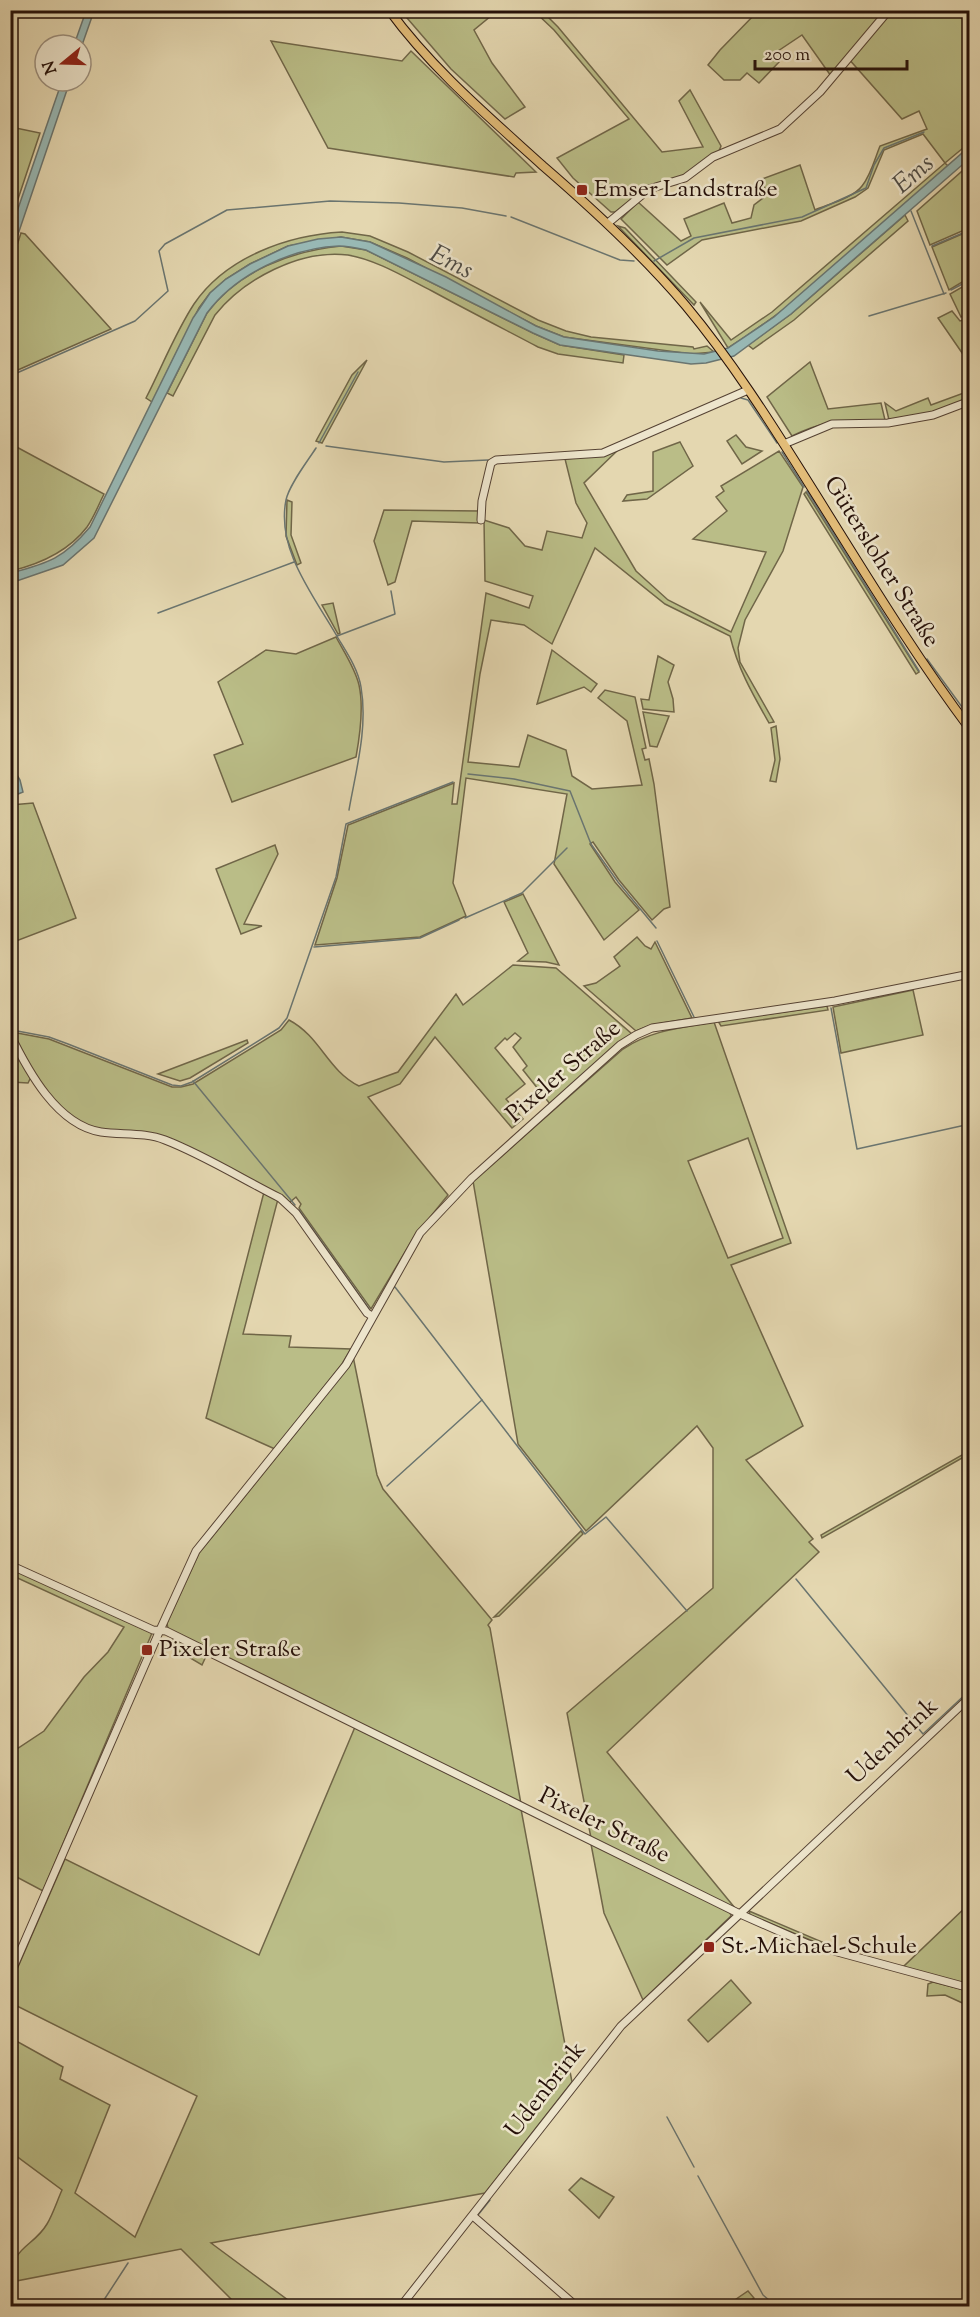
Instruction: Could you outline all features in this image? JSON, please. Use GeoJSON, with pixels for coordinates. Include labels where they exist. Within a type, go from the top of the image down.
{"type":"FeatureCollection","features":[{"type":"Feature","properties":{"kind":"main road","name":"Gütersloher Straße"},"geometry":{"type":"LineString","coordinates":[[389,10],[445,75],[608,223],[654,269],[687,307],[730,363],[784,444],[920,660],[969,729]]}},
{"type":"Feature","properties":{"kind":"street"},"geometry":{"type":"LineString","coordinates":[[608,223],[649,189],[685,178],[713,157],[780,129],[819,92],[889,10]]}},
{"type":"Feature","properties":{"kind":"street"},"geometry":{"type":"LineString","coordinates":[[481,520],[484,492],[491,463],[496,460],[603,453],[748,390]]}},
{"type":"Feature","properties":{"kind":"street"},"geometry":{"type":"LineString","coordinates":[[784,444],[832,424],[888,423],[933,415],[969,401]]}},
{"type":"Feature","properties":{"kind":"street","name":"Pixeler Straße"},"geometry":{"type":"LineString","coordinates":[[10,1975],[14,1959],[196,1551],[346,1365],[416,1239],[450,1200],[612,1053],[636,1035],[652,1028],[835,1001],[969,974]]}},
{"type":"Feature","properties":{"kind":"street"},"geometry":{"type":"LineString","coordinates":[[11,1035],[38,1084],[53,1102],[75,1121],[101,1132],[141,1134],[163,1139],[280,1198],[296,1212],[367,1314],[372,1316]]}},
{"type":"Feature","properties":{"kind":"street","name":"Pixeler Straße"},"geometry":{"type":"LineString","coordinates":[[10,1565],[153,1630],[166,1631],[740,1914]]}},
{"type":"Feature","properties":{"kind":"street","name":"Udenbrink"},"geometry":{"type":"LineString","coordinates":[[401,2307],[621,2026],[969,1697]]}},
{"type":"Feature","properties":{"kind":"street"},"geometry":{"type":"LineString","coordinates":[[740,1914],[808,1944],[969,1988]]}},
{"type":"Feature","properties":{"kind":"street"},"geometry":{"type":"LineString","coordinates":[[472,2216],[576,2307]]}},
{"type":"Feature","properties":{"kind":"green space"},"geometry":{"type":"Polygon","coordinates":[[[401,11],[464,11],[469,17],[478,11],[497,11],[474,30],[492,63],[525,107],[505,119],[451,69],[401,11]]]}},
{"type":"Feature","properties":{"kind":"green space"},"geometry":{"type":"Polygon","coordinates":[[[534,11],[542,11],[558,27],[662,152],[703,147],[679,101],[690,90],[721,146],[719,151],[684,175],[648,187],[615,212],[611,212],[573,178],[557,158],[629,119],[554,30],[534,11]]]}},
{"type":"Feature","properties":{"kind":"green space"},"geometry":{"type":"Polygon","coordinates":[[[758,11],[969,11],[969,143],[945,163],[923,134],[884,150],[868,188],[855,197],[801,221],[702,240],[667,265],[621,219],[638,202],[681,241],[691,236],[684,219],[724,203],[732,223],[751,218],[754,205],[767,195],[762,179],[800,165],[815,210],[858,190],[868,177],[880,146],[927,129],[919,111],[902,119],[847,57],[831,76],[802,35],[772,55],[779,62],[759,83],[747,73],[740,80],[724,80],[708,65],[758,11]]]}},
{"type":"Feature","properties":{"kind":"green space"},"geometry":{"type":"Polygon","coordinates":[[[271,41],[402,61],[411,51],[536,172],[516,173],[514,177],[328,148],[271,41]]]}},
{"type":"Feature","properties":{"kind":"green space"},"geometry":{"type":"Polygon","coordinates":[[[10,127],[40,133],[11,220],[10,127]]]}},
{"type":"Feature","properties":{"kind":"green space"},"geometry":{"type":"Polygon","coordinates":[[[945,163],[949,167],[842,262],[786,307],[728,348],[700,302],[731,340],[772,312],[945,163]]]}},
{"type":"Feature","properties":{"kind":"green space"},"geometry":{"type":"Polygon","coordinates":[[[969,165],[969,228],[930,245],[917,211],[969,165]]]}},
{"type":"Feature","properties":{"kind":"green space"},"geometry":{"type":"Polygon","coordinates":[[[905,215],[908,221],[794,320],[753,349],[748,345],[791,314],[905,215]]]}},
{"type":"Feature","properties":{"kind":"green space"},"geometry":{"type":"Polygon","coordinates":[[[618,226],[625,228],[696,302],[694,305],[618,226]]]}},
{"type":"Feature","properties":{"kind":"green space"},"geometry":{"type":"Polygon","coordinates":[[[969,231],[969,278],[949,290],[932,247],[969,231]]]}},
{"type":"Feature","properties":{"kind":"green space"},"geometry":{"type":"Polygon","coordinates":[[[342,232],[370,236],[408,252],[538,320],[566,331],[591,337],[693,347],[694,349],[707,346],[714,352],[691,354],[564,337],[536,326],[407,258],[370,242],[341,237],[288,246],[250,264],[226,279],[210,293],[199,308],[152,402],[146,398],[187,315],[207,288],[223,273],[241,261],[280,244],[321,234],[342,232]]]}},
{"type":"Feature","properties":{"kind":"green space"},"geometry":{"type":"Polygon","coordinates":[[[21,233],[25,234],[111,329],[11,373],[11,264],[21,233]]]}},
{"type":"Feature","properties":{"kind":"green space"},"geometry":{"type":"Polygon","coordinates":[[[341,246],[366,250],[560,345],[624,355],[623,363],[558,354],[538,347],[380,265],[359,257],[330,254],[292,262],[274,269],[241,290],[215,315],[173,396],[167,393],[207,313],[234,286],[250,275],[285,258],[341,246]]]}},
{"type":"Feature","properties":{"kind":"green space"},"geometry":{"type":"Polygon","coordinates":[[[969,283],[969,313],[961,317],[950,294],[969,283]]]}},
{"type":"Feature","properties":{"kind":"green space"},"geometry":{"type":"Polygon","coordinates":[[[952,311],[960,321],[968,319],[969,322],[969,363],[938,318],[952,311]]]}},
{"type":"Feature","properties":{"kind":"green space"},"geometry":{"type":"Polygon","coordinates":[[[367,360],[322,443],[316,441],[352,375],[367,360]]]}},
{"type":"Feature","properties":{"kind":"green space"},"geometry":{"type":"Polygon","coordinates":[[[810,362],[828,409],[881,403],[885,420],[827,423],[792,436],[767,397],[810,362]]]}},
{"type":"Feature","properties":{"kind":"green space"},"geometry":{"type":"Polygon","coordinates":[[[969,391],[969,398],[933,413],[889,420],[885,403],[896,411],[928,398],[931,405],[969,391]]]}},
{"type":"Feature","properties":{"kind":"green space"},"geometry":{"type":"Polygon","coordinates":[[[736,435],[746,447],[762,451],[742,464],[727,441],[736,435]]]}},
{"type":"Feature","properties":{"kind":"green space"},"geometry":{"type":"Polygon","coordinates":[[[680,442],[693,466],[647,499],[623,501],[627,495],[653,491],[653,452],[680,442]]]}},
{"type":"Feature","properties":{"kind":"green space"},"geometry":{"type":"Polygon","coordinates":[[[11,444],[104,494],[87,527],[71,543],[43,561],[11,571],[11,444]]]}},
{"type":"Feature","properties":{"kind":"green space"},"geometry":{"type":"Polygon","coordinates":[[[619,449],[584,483],[636,571],[668,600],[731,632],[766,552],[693,539],[727,511],[716,497],[724,491],[721,486],[779,451],[803,487],[783,551],[745,620],[738,648],[740,662],[774,722],[769,723],[751,691],[741,670],[730,636],[665,604],[595,548],[552,644],[524,625],[491,620],[480,674],[468,762],[519,767],[528,735],[566,750],[572,776],[592,789],[642,785],[627,721],[598,698],[605,690],[635,697],[646,748],[642,749],[645,760],[649,759],[654,784],[670,907],[664,909],[652,920],[619,880],[593,842],[590,844],[615,882],[639,910],[604,940],[554,864],[567,794],[466,778],[453,883],[466,916],[420,937],[315,945],[337,878],[348,825],[454,783],[452,804],[457,804],[486,593],[529,608],[533,596],[485,581],[484,520],[509,528],[525,546],[542,550],[547,531],[582,538],[587,523],[576,503],[565,459],[604,455],[619,449]]]}},
{"type":"Feature","properties":{"kind":"green space"},"geometry":{"type":"Polygon","coordinates":[[[806,492],[919,672],[916,674],[804,494],[806,492]]]}},
{"type":"Feature","properties":{"kind":"green space"},"geometry":{"type":"Polygon","coordinates":[[[287,500],[292,502],[291,535],[301,563],[297,565],[286,536],[287,500]]]}},
{"type":"Feature","properties":{"kind":"green space"},"geometry":{"type":"Polygon","coordinates":[[[384,510],[480,511],[479,523],[412,521],[395,582],[388,585],[374,541],[384,510]]]}},
{"type":"Feature","properties":{"kind":"green space"},"geometry":{"type":"Polygon","coordinates":[[[333,603],[340,633],[338,634],[322,605],[333,603]]]}},
{"type":"Feature","properties":{"kind":"green space"},"geometry":{"type":"Polygon","coordinates":[[[336,637],[355,672],[359,685],[361,721],[356,757],[232,802],[214,755],[243,744],[218,682],[266,650],[296,654],[336,637]]]}},
{"type":"Feature","properties":{"kind":"green space"},"geometry":{"type":"Polygon","coordinates":[[[552,650],[597,684],[591,692],[584,687],[537,704],[552,650]]]}},
{"type":"Feature","properties":{"kind":"green space"},"geometry":{"type":"Polygon","coordinates":[[[658,656],[674,665],[668,682],[674,712],[643,709],[641,699],[649,700],[658,656]]]}},
{"type":"Feature","properties":{"kind":"green space"},"geometry":{"type":"Polygon","coordinates":[[[643,712],[669,716],[657,747],[650,746],[643,712]]]}},
{"type":"Feature","properties":{"kind":"green space"},"geometry":{"type":"Polygon","coordinates":[[[776,726],[780,759],[776,782],[770,781],[775,760],[771,728],[776,726]]]}},
{"type":"Feature","properties":{"kind":"green space"},"geometry":{"type":"Polygon","coordinates":[[[33,803],[76,918],[11,943],[11,805],[33,803]]]}},
{"type":"Feature","properties":{"kind":"green space"},"geometry":{"type":"Polygon","coordinates":[[[275,845],[278,854],[244,924],[262,926],[241,934],[216,869],[275,845]]]}},
{"type":"Feature","properties":{"kind":"green space"},"geometry":{"type":"Polygon","coordinates":[[[523,894],[559,965],[518,961],[528,953],[504,902],[523,894]]]}},
{"type":"Feature","properties":{"kind":"green space"},"geometry":{"type":"Polygon","coordinates":[[[637,937],[651,949],[655,942],[692,1018],[651,1025],[636,1031],[584,986],[596,983],[620,966],[614,957],[637,937]]]}},
{"type":"Feature","properties":{"kind":"green space"},"geometry":{"type":"Polygon","coordinates":[[[513,965],[556,968],[632,1034],[550,1104],[523,1070],[527,1066],[513,1047],[521,1038],[515,1033],[507,1040],[505,1038],[495,1048],[525,1084],[506,1099],[523,1119],[512,1128],[435,1037],[400,1084],[368,1097],[448,1195],[414,1237],[371,1309],[299,1208],[301,1204],[296,1197],[289,1203],[163,1138],[88,1127],[54,1101],[40,1083],[12,1032],[49,1039],[172,1087],[181,1087],[193,1084],[281,1030],[289,1020],[309,1035],[339,1071],[359,1086],[398,1072],[456,994],[463,1005],[513,965]]]}},
{"type":"Feature","properties":{"kind":"green space"},"geometry":{"type":"Polygon","coordinates":[[[913,990],[923,1035],[841,1053],[833,1007],[913,990]]]}},
{"type":"Feature","properties":{"kind":"green space"},"geometry":{"type":"Polygon","coordinates":[[[827,1006],[828,1010],[721,1026],[718,1021],[827,1006]]]}},
{"type":"Feature","properties":{"kind":"green space"},"geometry":{"type":"Polygon","coordinates":[[[714,1022],[791,1243],[731,1265],[803,1426],[746,1460],[813,1539],[809,1542],[819,1552],[607,1752],[735,1908],[733,1909],[591,1838],[567,1713],[713,1588],[713,1448],[697,1426],[586,1531],[518,1444],[473,1181],[623,1049],[656,1034],[714,1022]],[[748,1138],[688,1161],[728,1258],[783,1238],[748,1138]]]}},
{"type":"Feature","properties":{"kind":"green space"},"geometry":{"type":"Polygon","coordinates":[[[10,1039],[31,1077],[28,1083],[11,1082],[11,1070],[16,1070],[10,1039]]]}},
{"type":"Feature","properties":{"kind":"green space"},"geometry":{"type":"Polygon","coordinates":[[[247,1040],[248,1043],[190,1078],[180,1081],[158,1074],[247,1040]]]}},
{"type":"Feature","properties":{"kind":"green space"},"geometry":{"type":"Polygon","coordinates":[[[264,1192],[278,1199],[243,1334],[291,1336],[289,1347],[351,1349],[342,1364],[275,1449],[206,1418],[264,1192]]]}},
{"type":"Feature","properties":{"kind":"green space"},"geometry":{"type":"Polygon","coordinates":[[[353,1356],[377,1475],[383,1489],[492,1620],[488,1625],[521,1804],[168,1629],[167,1623],[199,1553],[319,1404],[353,1356]]]}},
{"type":"Feature","properties":{"kind":"green space"},"geometry":{"type":"Polygon","coordinates":[[[969,1451],[969,1454],[822,1538],[821,1535],[969,1451]]]}},
{"type":"Feature","properties":{"kind":"green space"},"geometry":{"type":"Polygon","coordinates":[[[581,1531],[583,1534],[499,1616],[494,1617],[581,1531]]]}},
{"type":"Feature","properties":{"kind":"green space"},"geometry":{"type":"Polygon","coordinates":[[[10,1568],[152,1633],[43,1891],[11,1874],[11,1753],[44,1731],[84,1677],[108,1652],[124,1627],[11,1575],[10,1568]]]}},
{"type":"Feature","properties":{"kind":"green space"},"geometry":{"type":"Polygon","coordinates":[[[174,1638],[207,1654],[202,1665],[170,1646],[174,1638]]]}},
{"type":"Feature","properties":{"kind":"green space"},"geometry":{"type":"Polygon","coordinates":[[[355,1727],[521,1809],[572,2082],[485,2193],[211,2243],[296,2306],[238,2306],[181,2249],[11,2282],[15,2261],[47,2224],[62,2190],[11,2152],[11,2038],[63,2067],[60,2079],[110,2105],[75,2193],[135,2237],[197,2096],[11,2003],[11,1983],[65,1859],[259,1955],[355,1727]]]}},
{"type":"Feature","properties":{"kind":"green space"},"geometry":{"type":"Polygon","coordinates":[[[591,1844],[730,1912],[731,1916],[643,2000],[604,1913],[591,1844]]]}},
{"type":"Feature","properties":{"kind":"green space"},"geometry":{"type":"Polygon","coordinates":[[[969,1904],[969,1986],[903,1967],[969,1904]]]}},
{"type":"Feature","properties":{"kind":"green space"},"geometry":{"type":"Polygon","coordinates":[[[749,1911],[822,1942],[820,1944],[750,1915],[749,1911]]]}},
{"type":"Feature","properties":{"kind":"green space"},"geometry":{"type":"Polygon","coordinates":[[[731,1980],[751,2003],[708,2042],[688,2020],[731,1980]]]}},
{"type":"Feature","properties":{"kind":"green space"},"geometry":{"type":"Polygon","coordinates":[[[933,1982],[969,1991],[969,2006],[945,1995],[927,1996],[928,1984],[933,1982]]]}},
{"type":"Feature","properties":{"kind":"green space"},"geometry":{"type":"Polygon","coordinates":[[[581,2178],[614,2197],[599,2218],[569,2190],[581,2178]]]}},
{"type":"Feature","properties":{"kind":"green space"},"geometry":{"type":"Polygon","coordinates":[[[748,2291],[754,2298],[742,2306],[726,2306],[748,2291]]]}},
{"type":"Feature","properties":{"kind":"water"},"geometry":{"type":"Polygon","coordinates":[[[86,11],[94,11],[86,33],[78,33],[86,11]]]}},
{"type":"Feature","properties":{"kind":"water"},"geometry":{"type":"Polygon","coordinates":[[[58,93],[66,93],[11,255],[11,229],[58,93]]]}},
{"type":"Feature","properties":{"kind":"water"},"geometry":{"type":"Polygon","coordinates":[[[969,147],[969,159],[791,314],[734,356],[706,363],[691,364],[560,345],[366,250],[342,246],[321,248],[302,252],[266,266],[233,286],[207,313],[94,538],[63,565],[11,583],[11,573],[36,566],[64,553],[90,527],[193,318],[210,293],[226,279],[250,264],[288,246],[318,239],[341,237],[370,242],[446,277],[536,326],[564,337],[658,351],[704,354],[728,348],[774,317],[969,147]]]}},
{"type":"Feature","properties":{"kind":"water"},"geometry":{"type":"Polygon","coordinates":[[[10,763],[20,780],[23,792],[11,797],[10,763]]]}},
{"type":"Feature","properties":{"kind":"waterway"},"geometry":{"type":"LineString","coordinates":[[654,261],[694,238],[802,217],[866,188],[874,165],[884,148],[924,132]]}},
{"type":"Feature","properties":{"kind":"waterway"},"geometry":{"type":"LineString","coordinates":[[10,376],[135,321],[168,291],[159,251],[165,244],[227,210],[330,201],[462,208],[506,216]]}},
{"type":"Feature","properties":{"kind":"waterway","name":"Ems"},"geometry":{"type":"LineString","coordinates":[[911,211],[944,294]]}},
{"type":"Feature","properties":{"kind":"waterway"},"geometry":{"type":"LineString","coordinates":[[511,217],[620,260],[634,261]]}},
{"type":"Feature","properties":{"kind":"waterway"},"geometry":{"type":"LineString","coordinates":[[932,246],[970,230]]}},
{"type":"Feature","properties":{"kind":"waterway"},"geometry":{"type":"LineString","coordinates":[[951,290],[970,280]]}},
{"type":"Feature","properties":{"kind":"waterway"},"geometry":{"type":"LineString","coordinates":[[869,316],[946,293]]}},
{"type":"Feature","properties":{"kind":"waterway"},"geometry":{"type":"LineString","coordinates":[[319,443],[358,372]]}},
{"type":"Feature","properties":{"kind":"waterway"},"geometry":{"type":"LineString","coordinates":[[741,398],[748,400],[777,443]]}},
{"type":"Feature","properties":{"kind":"waterway"},"geometry":{"type":"LineString","coordinates":[[326,446],[444,462],[488,460]]}},
{"type":"Feature","properties":{"kind":"waterway"},"geometry":{"type":"LineString","coordinates":[[316,448],[291,488],[286,500],[284,519],[292,555],[299,572],[352,661],[361,687],[362,733],[349,810]]}},
{"type":"Feature","properties":{"kind":"waterway"},"geometry":{"type":"LineString","coordinates":[[782,452],[804,487]]}},
{"type":"Feature","properties":{"kind":"waterway"},"geometry":{"type":"LineString","coordinates":[[807,491],[919,671]]}},
{"type":"Feature","properties":{"kind":"waterway"},"geometry":{"type":"LineString","coordinates":[[158,613],[294,562]]}},
{"type":"Feature","properties":{"kind":"waterway"},"geometry":{"type":"LineString","coordinates":[[337,636],[395,614],[391,591]]}},
{"type":"Feature","properties":{"kind":"waterway"},"geometry":{"type":"LineString","coordinates":[[927,659],[970,718]]}},
{"type":"Feature","properties":{"kind":"waterway"},"geometry":{"type":"LineString","coordinates":[[468,774],[514,779],[570,791],[591,844],[618,882],[656,928]]}},
{"type":"Feature","properties":{"kind":"waterway"},"geometry":{"type":"LineString","coordinates":[[12,1030],[49,1037],[172,1085],[181,1086],[192,1082],[279,1028],[287,1018],[336,877],[346,824],[453,782]]}},
{"type":"Feature","properties":{"kind":"waterway"},"geometry":{"type":"LineString","coordinates":[[465,918],[522,893],[567,848]]}},
{"type":"Feature","properties":{"kind":"waterway"},"geometry":{"type":"LineString","coordinates":[[314,947],[420,938],[459,920]]}},
{"type":"Feature","properties":{"kind":"waterway"},"geometry":{"type":"LineString","coordinates":[[657,941],[694,1017]]}},
{"type":"Feature","properties":{"kind":"waterway"},"geometry":{"type":"LineString","coordinates":[[831,1008],[857,1149],[970,1124]]}},
{"type":"Feature","properties":{"kind":"waterway"},"geometry":{"type":"LineString","coordinates":[[193,1081],[295,1205]]}},
{"type":"Feature","properties":{"kind":"waterway"},"geometry":{"type":"LineString","coordinates":[[299,1210],[369,1309]]}},
{"type":"Feature","properties":{"kind":"waterway"},"geometry":{"type":"LineString","coordinates":[[392,1289],[395,1287],[585,1534],[606,1517],[687,1611]]}},
{"type":"Feature","properties":{"kind":"waterway"},"geometry":{"type":"LineString","coordinates":[[387,1486],[482,1400]]}},
{"type":"Feature","properties":{"kind":"waterway"},"geometry":{"type":"LineString","coordinates":[[796,1579],[923,1734],[970,1690]]}},
{"type":"Feature","properties":{"kind":"waterway"},"geometry":{"type":"LineString","coordinates":[[667,2117],[694,2167]]}},
{"type":"Feature","properties":{"kind":"waterway"},"geometry":{"type":"LineString","coordinates":[[698,2176],[763,2295],[776,2306]]}},
{"type":"Feature","properties":{"kind":"waterway"},"geometry":{"type":"LineString","coordinates":[[478,2215],[490,2200]]}},
{"type":"Feature","properties":{"kind":"waterway"},"geometry":{"type":"LineString","coordinates":[[100,2306],[128,2263]]}},
{"type":"Feature","properties":{"kind":"place","name":"Emser Landstraße"},"geometry":{"type":"Point","coordinates":[582,190]}},
{"type":"Feature","properties":{"kind":"place","name":"Pixeler Straße"},"geometry":{"type":"Point","coordinates":[147,1650]}},
{"type":"Feature","properties":{"kind":"place","name":"St.-Michael-Schule"},"geometry":{"type":"Point","coordinates":[709,1947]}}]}
